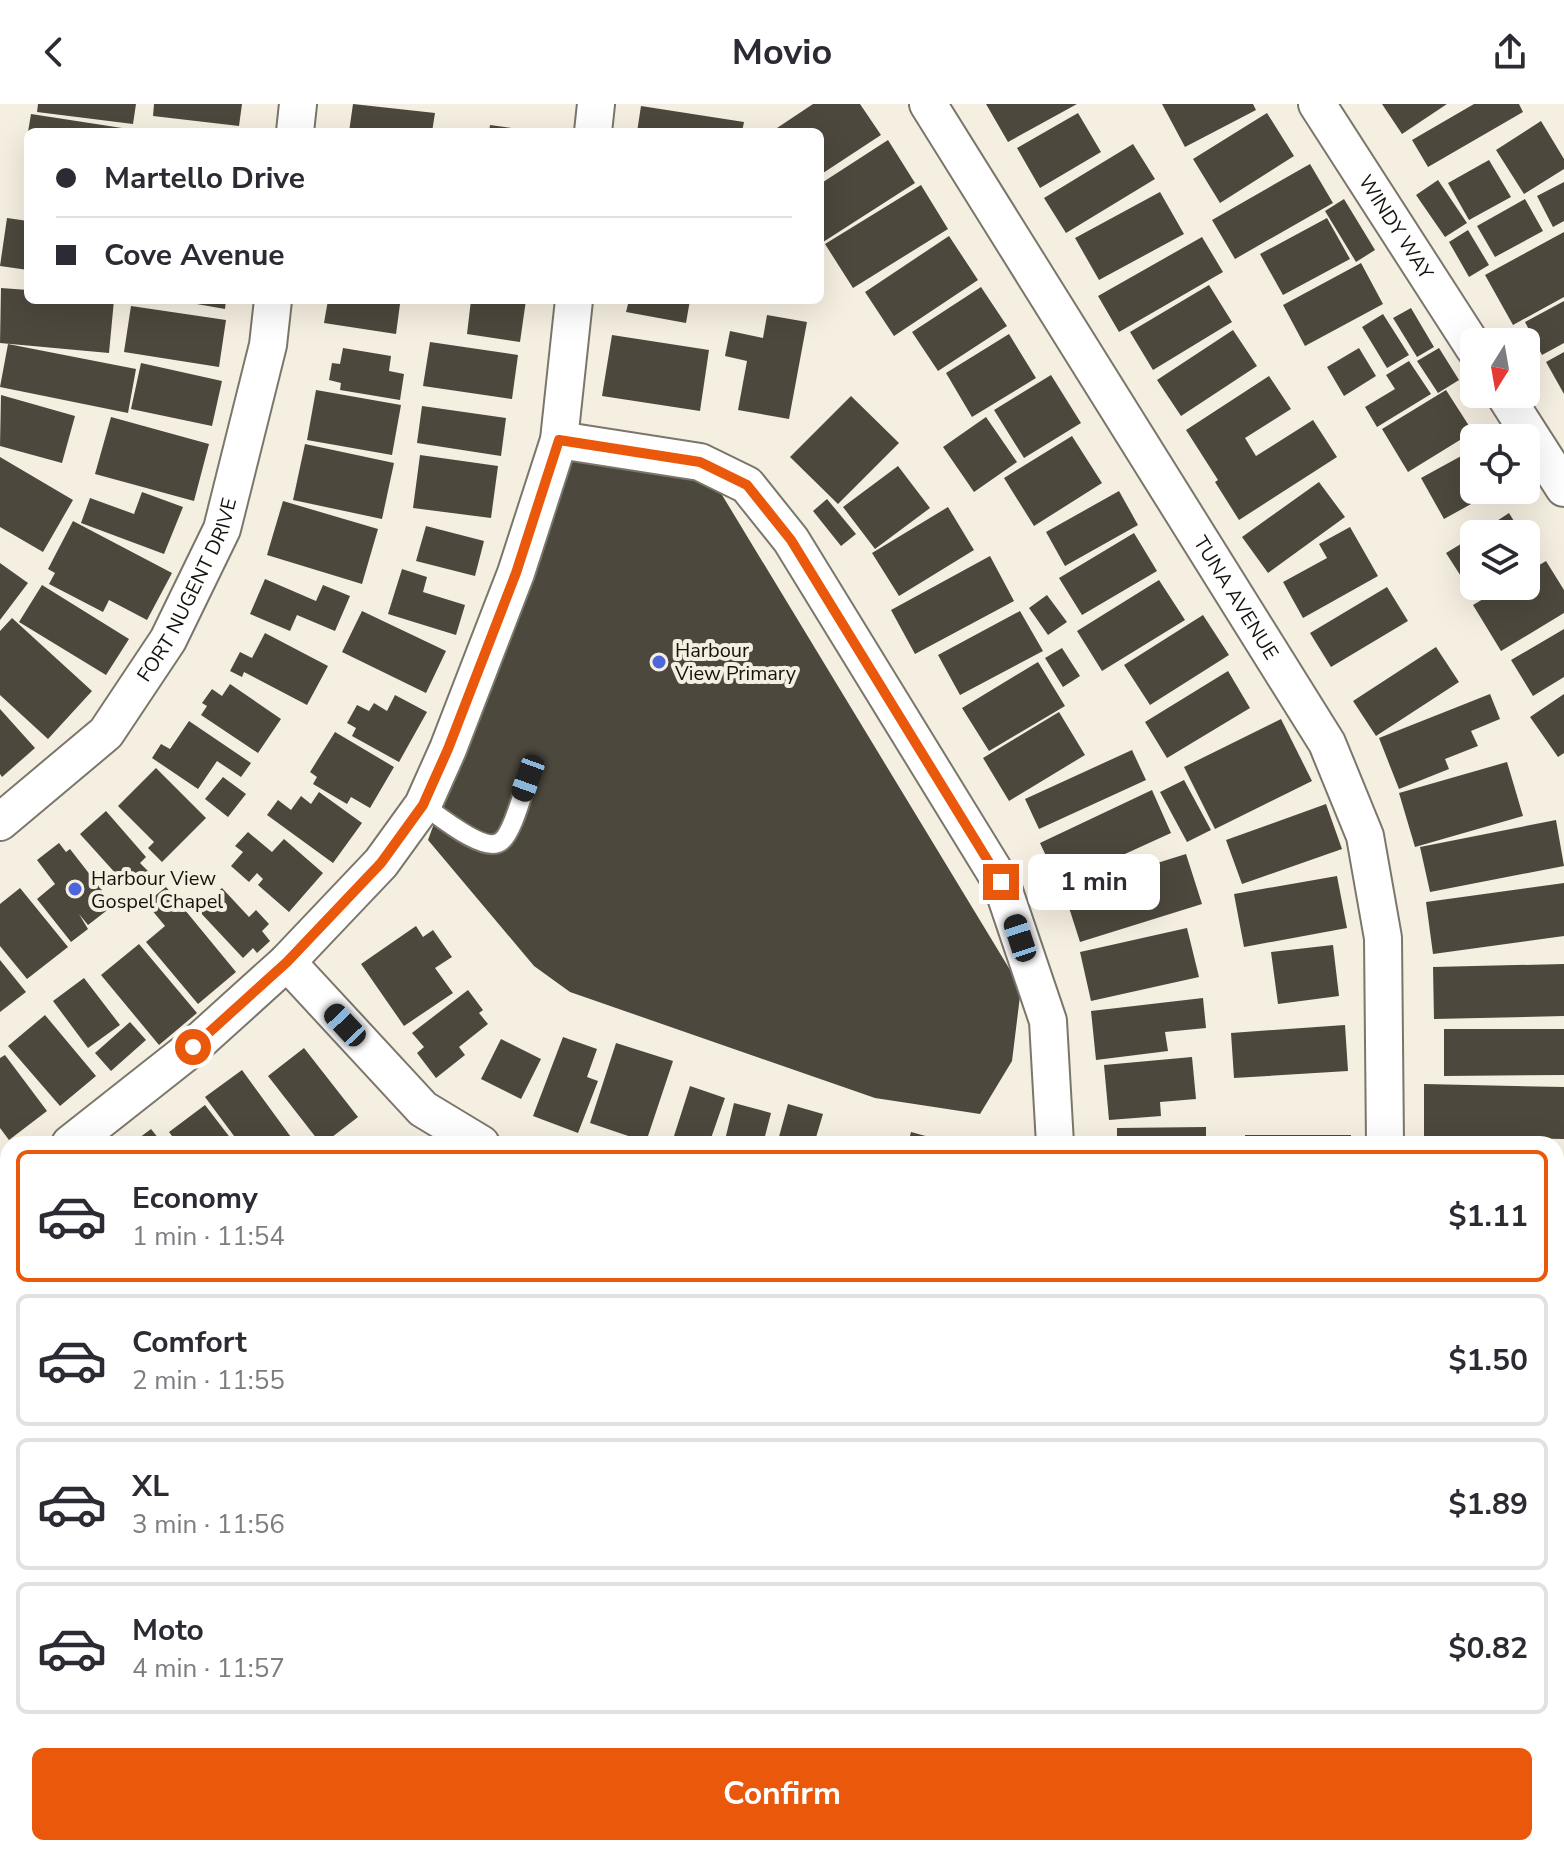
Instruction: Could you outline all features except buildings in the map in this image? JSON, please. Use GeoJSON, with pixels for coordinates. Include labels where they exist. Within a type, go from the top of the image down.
{"type":"FeatureCollection","features":[{"type":"Feature","properties":{"kind":"street"},"geometry":{"type":"LineString","coordinates":[[295,128],[298,104]]}},
{"type":"Feature","properties":{"kind":"street"},"geometry":{"type":"LineString","coordinates":[[593,128],[596,104]]}},
{"type":"Feature","properties":{"kind":"street","name":"TUNA AVENUE"},"geometry":{"type":"LineString","coordinates":[[928,104],[1327,743],[1365,836],[1383,938],[1385,1136]]}},
{"type":"Feature","properties":{"kind":"street","name":"WINDY WAY"},"geometry":{"type":"LineString","coordinates":[[1317,104],[1461,328]]}},
{"type":"Feature","properties":{"kind":"street","name":"FORT NUGENT DRIVE"},"geometry":{"type":"LineString","coordinates":[[0,822],[106,733],[168,640],[222,529],[268,345],[273,304]]}},
{"type":"Feature","properties":{"kind":"street"},"geometry":{"type":"LineString","coordinates":[[80,1136],[193,1047],[287,962],[381,863],[423,805],[516,573],[559,440],[574,304]]}},
{"type":"Feature","properties":{"kind":"street"},"geometry":{"type":"LineString","coordinates":[[1513,408],[1564,488]]}},
{"type":"Feature","properties":{"kind":"street"},"geometry":{"type":"LineString","coordinates":[[559,440],[700,462],[747,485],[791,540],[1001,882],[1048,1021],[1055,1136]]}},
{"type":"Feature","properties":{"kind":"street"},"geometry":{"type":"LineString","coordinates":[[287,962],[423,1109],[468,1136]]}},
{"type":"Feature","properties":{"kind":"lane"},"geometry":{"type":"LineString","coordinates":[[423,805],[466,835],[488,845],[500,843],[507,834],[528,778]]}},
{"type":"Feature","properties":{"kind":"place","name":"Harbour View Primary"},"geometry":{"type":"Point","coordinates":[659,662]}},
{"type":"Feature","properties":{"kind":"place","name":"Harbour View Gospel Chapel"},"geometry":{"type":"Point","coordinates":[75,889]}},
{"type":"Feature","properties":{"kind":"route"},"geometry":{"type":"LineString","coordinates":[[193,1047],[287,962],[381,863],[423,805],[516,573],[559,440],[700,462],[747,485],[791,540],[1001,882]]}}]}
